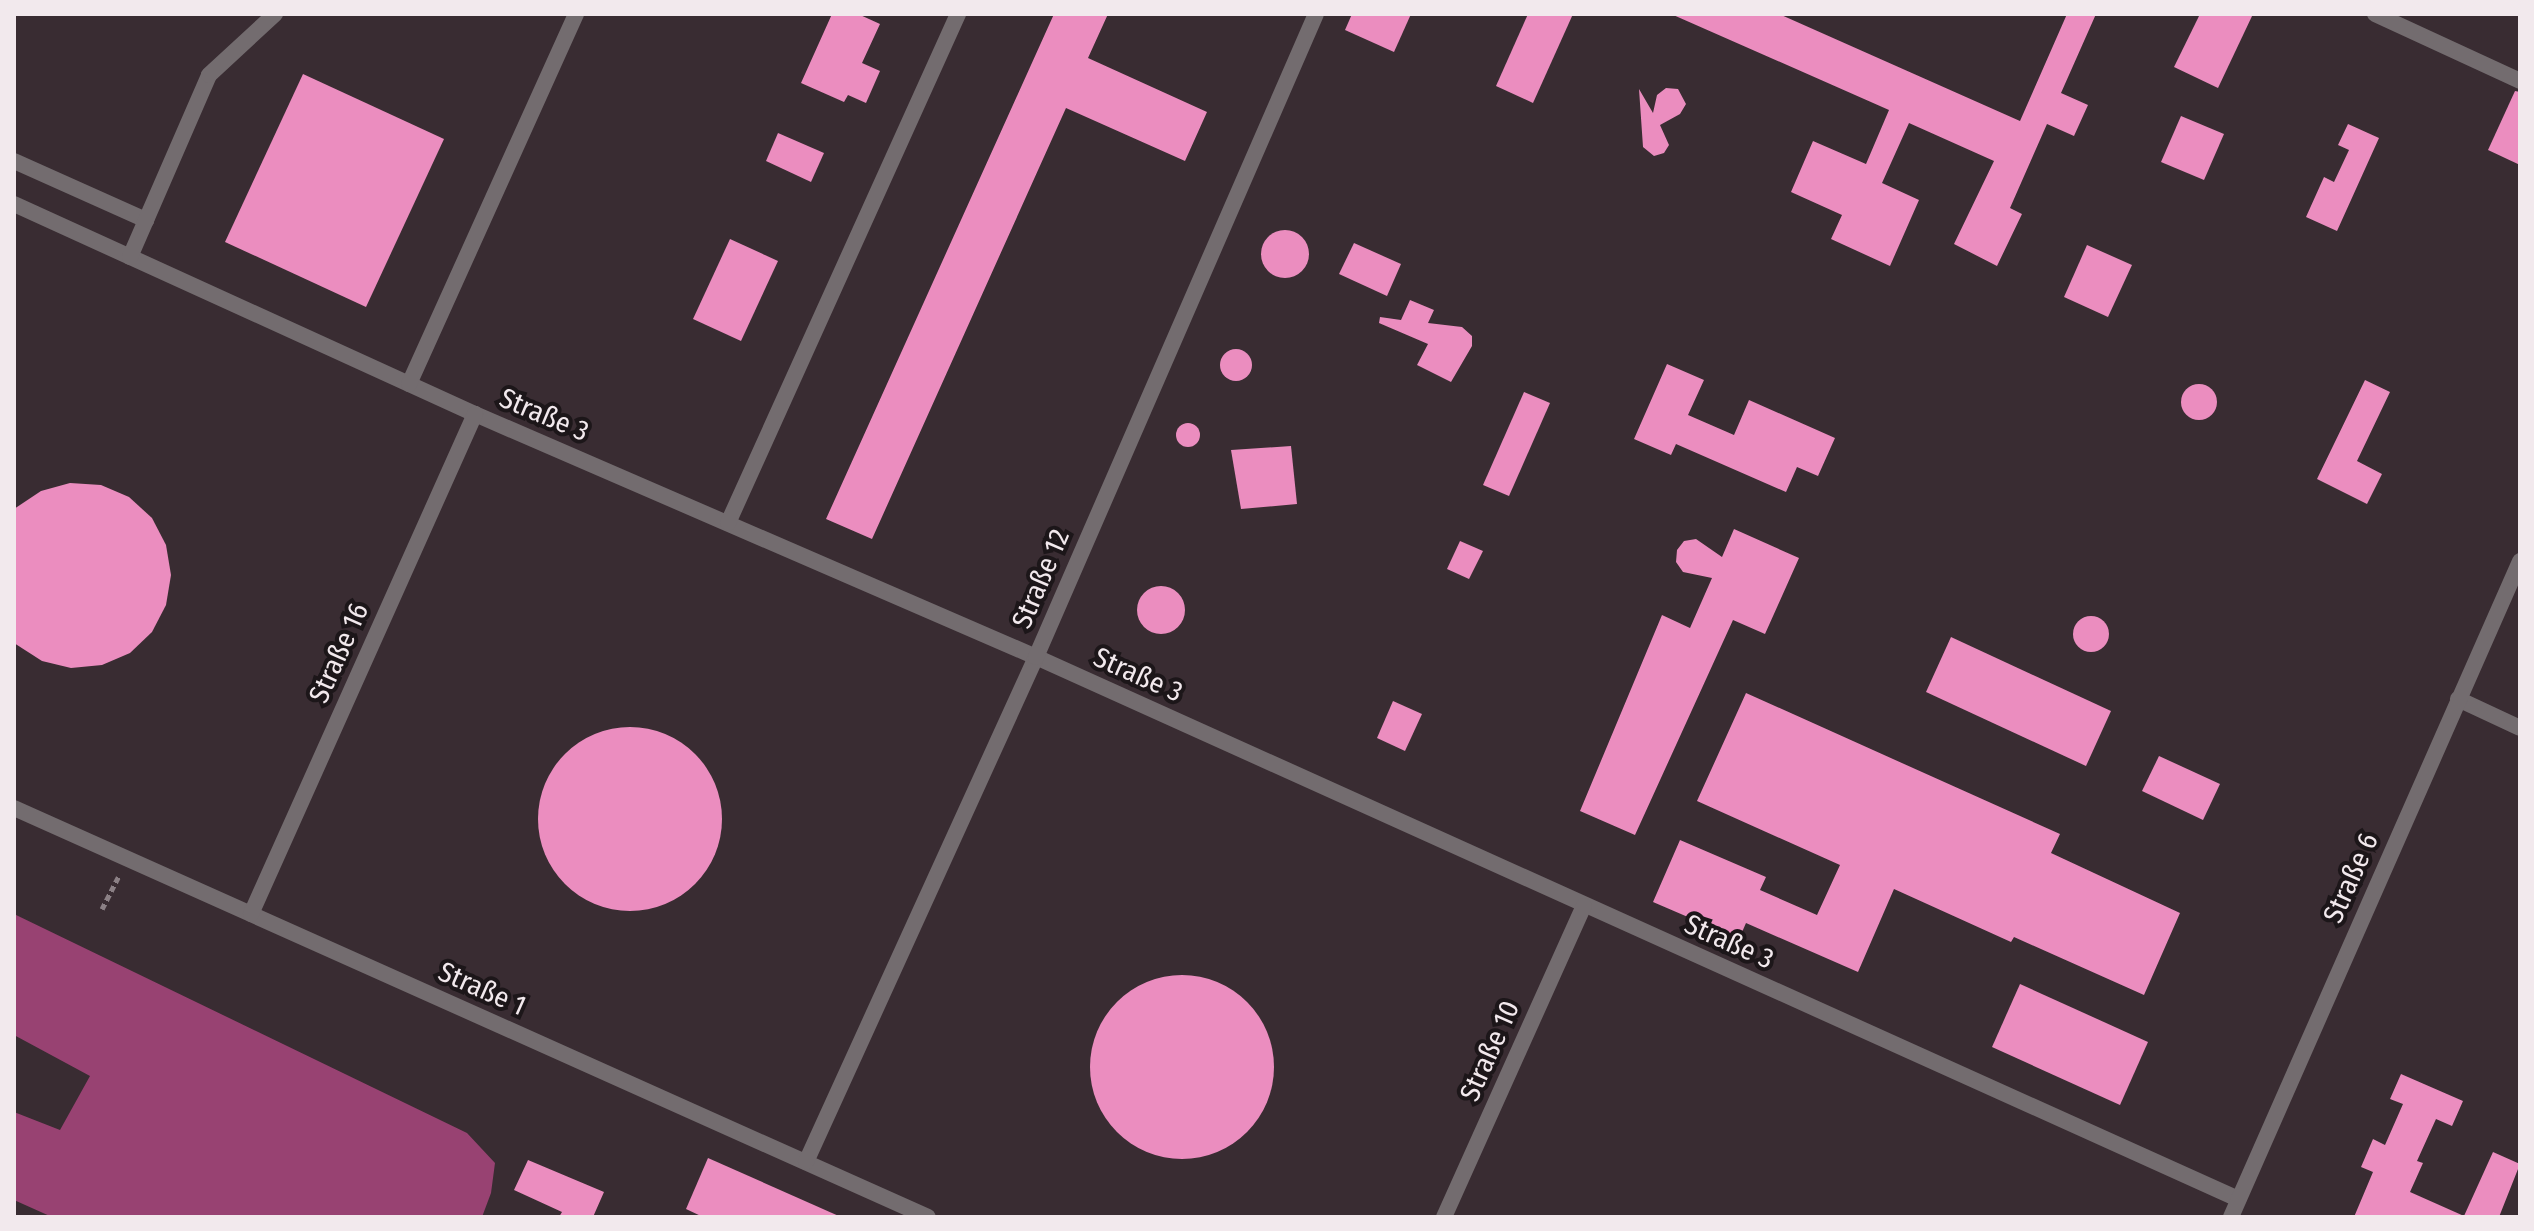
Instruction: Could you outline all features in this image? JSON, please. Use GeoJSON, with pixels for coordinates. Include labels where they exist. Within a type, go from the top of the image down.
{"type":"FeatureCollection","features":[{"type":"Feature","properties":{"kind":"lane"},"geometry":{"type":"LineString","coordinates":[[130,257],[209,75],[275,14]]}},
{"type":"Feature","properties":{"kind":"lane"},"geometry":{"type":"LineString","coordinates":[[409,384],[576,14]]}},
{"type":"Feature","properties":{"kind":"lane"},"geometry":{"type":"LineString","coordinates":[[728,523],[958,14]]}},
{"type":"Feature","properties":{"kind":"lane","name":"Straße 12"},"geometry":{"type":"LineString","coordinates":[[806,1162],[1036,657],[1316,14]]}},
{"type":"Feature","properties":{"kind":"lane"},"geometry":{"type":"LineString","coordinates":[[2375,14],[2520,81]]}},
{"type":"Feature","properties":{"kind":"lane"},"geometry":{"type":"LineString","coordinates":[[14,161],[146,220]]}},
{"type":"Feature","properties":{"kind":"lane","name":"Straße 3"},"geometry":{"type":"LineString","coordinates":[[14,204],[475,414],[1036,657],[2238,1199]]}},
{"type":"Feature","properties":{"kind":"lane","name":"Straße 16"},"geometry":{"type":"LineString","coordinates":[[251,914],[475,414]]}},
{"type":"Feature","properties":{"kind":"lane","name":"Straße 6"},"geometry":{"type":"LineString","coordinates":[[2231,1217],[2520,561]]}},
{"type":"Feature","properties":{"kind":"lane"},"geometry":{"type":"LineString","coordinates":[[2458,699],[2520,728]]}},
{"type":"Feature","properties":{"kind":"lane","name":"Straße 1"},"geometry":{"type":"LineString","coordinates":[[14,808],[928,1217]]}},
{"type":"Feature","properties":{"kind":"lane","name":"Straße 10"},"geometry":{"type":"LineString","coordinates":[[1444,1217],[1584,906]]}},
{"type":"Feature","properties":{"kind":"path"},"geometry":{"type":"LineString","coordinates":[[102,909],[128,859]]}},
{"type":"Feature","properties":{"kind":"shaded area"},"geometry":{"type":"Polygon","coordinates":[[[14,914],[467,1133],[495,1163],[491,1193],[482,1217],[52,1217],[14,1200],[14,1112],[60,1130],[90,1076],[14,1035],[14,914]]]}},
{"type":"Feature","properties":{"kind":"building"},"geometry":{"type":"Polygon","coordinates":[[[832,14],[858,14],[880,24],[862,63],[880,71],[866,103],[848,95],[844,102],[801,83],[832,14]]]}},
{"type":"Feature","properties":{"kind":"building"},"geometry":{"type":"Polygon","coordinates":[[[1054,14],[1108,14],[1088,58],[1207,112],[1185,161],[1066,108],[872,539],[826,519],[1054,14]]]}},
{"type":"Feature","properties":{"kind":"building"},"geometry":{"type":"Polygon","coordinates":[[[1352,14],[1411,14],[1394,52],[1345,30],[1352,14]]]}},
{"type":"Feature","properties":{"kind":"building"},"geometry":{"type":"Polygon","coordinates":[[[1528,14],[1573,14],[1533,103],[1496,86],[1528,14]]]}},
{"type":"Feature","properties":{"kind":"building"},"geometry":{"type":"Polygon","coordinates":[[[1671,14],[1779,14],[2020,121],[2067,14],[2096,14],[2061,93],[2088,105],[2074,136],[2047,124],[2010,208],[2022,214],[1997,266],[1954,244],[1994,161],[1909,123],[1882,183],[1919,200],[1890,266],[1831,239],[1842,215],[1791,192],[1813,141],[1866,164],[1889,110],[1671,14]]]}},
{"type":"Feature","properties":{"kind":"building"},"geometry":{"type":"Polygon","coordinates":[[[2200,14],[2253,14],[2218,88],[2174,67],[2200,14]]]}},
{"type":"Feature","properties":{"kind":"building"},"geometry":{"type":"Polygon","coordinates":[[[303,74],[444,139],[366,307],[225,242],[303,74]]]}},
{"type":"Feature","properties":{"kind":"building"},"geometry":{"type":"Polygon","coordinates":[[[1666,88],[1678,89],[1686,104],[1680,114],[1660,125],[1669,145],[1664,153],[1654,156],[1643,147],[1639,89],[1653,113],[1657,95],[1666,88]]]}},
{"type":"Feature","properties":{"kind":"building"},"geometry":{"type":"Polygon","coordinates":[[[2515,91],[2520,92],[2520,165],[2488,150],[2515,91]]]}},
{"type":"Feature","properties":{"kind":"building"},"geometry":{"type":"Polygon","coordinates":[[[2181,116],[2224,134],[2204,180],[2161,162],[2181,116]]]}},
{"type":"Feature","properties":{"kind":"building"},"geometry":{"type":"Polygon","coordinates":[[[2348,124],[2379,138],[2337,231],[2306,217],[2324,177],[2334,182],[2349,150],[2338,145],[2348,124]]]}},
{"type":"Feature","properties":{"kind":"building"},"geometry":{"type":"Polygon","coordinates":[[[778,133],[824,153],[811,182],[766,161],[778,133]]]}},
{"type":"Feature","properties":{"kind":"building"},"geometry":{"type":"Polygon","coordinates":[[[1285,230],[1302,237],[1309,254],[1302,271],[1285,278],[1268,271],[1261,254],[1268,237],[1285,230]]]}},
{"type":"Feature","properties":{"kind":"building"},"geometry":{"type":"Polygon","coordinates":[[[730,239],[778,261],[741,341],[693,319],[730,239]]]}},
{"type":"Feature","properties":{"kind":"building"},"geometry":{"type":"Polygon","coordinates":[[[1354,243],[1401,264],[1387,296],[1339,274],[1354,243]]]}},
{"type":"Feature","properties":{"kind":"building"},"geometry":{"type":"Polygon","coordinates":[[[2087,245],[2132,265],[2108,317],[2064,297],[2087,245]]]}},
{"type":"Feature","properties":{"kind":"building"},"geometry":{"type":"Polygon","coordinates":[[[1410,300],[1434,310],[1428,323],[1462,327],[1472,336],[1472,346],[1451,382],[1417,365],[1428,344],[1379,323],[1380,317],[1401,320],[1410,300]]]}},
{"type":"Feature","properties":{"kind":"building"},"geometry":{"type":"Polygon","coordinates":[[[1236,349],[1248,353],[1252,365],[1248,377],[1236,381],[1224,377],[1220,365],[1224,353],[1236,349]]]}},
{"type":"Feature","properties":{"kind":"building"},"geometry":{"type":"Polygon","coordinates":[[[1667,364],[1704,380],[1688,415],[1734,435],[1749,400],[1835,438],[1818,476],[1797,467],[1786,492],[1676,444],[1671,455],[1634,439],[1667,364]]]}},
{"type":"Feature","properties":{"kind":"building"},"geometry":{"type":"Polygon","coordinates":[[[2365,380],[2390,392],[2357,461],[2382,474],[2367,504],[2317,479],[2365,380]]]}},
{"type":"Feature","properties":{"kind":"building"},"geometry":{"type":"Polygon","coordinates":[[[2199,384],[2212,389],[2217,402],[2212,415],[2199,420],[2186,415],[2181,402],[2186,389],[2199,384]]]}},
{"type":"Feature","properties":{"kind":"building"},"geometry":{"type":"Polygon","coordinates":[[[1524,392],[1550,403],[1509,496],[1483,485],[1524,392]]]}},
{"type":"Feature","properties":{"kind":"building"},"geometry":{"type":"Polygon","coordinates":[[[1188,423],[1197,426],[1200,435],[1197,444],[1188,447],[1179,444],[1176,435],[1179,426],[1188,423]]]}},
{"type":"Feature","properties":{"kind":"building"},"geometry":{"type":"Polygon","coordinates":[[[1291,446],[1297,504],[1241,509],[1231,450],[1291,446]]]}},
{"type":"Feature","properties":{"kind":"building"},"geometry":{"type":"Polygon","coordinates":[[[70,483],[101,485],[129,497],[152,518],[166,545],[171,575],[166,605],[152,632],[130,653],[102,665],[71,668],[42,661],[14,643],[14,509],[41,491],[70,483]]]}},
{"type":"Feature","properties":{"kind":"building"},"geometry":{"type":"Polygon","coordinates":[[[1734,529],[1799,558],[1765,634],[1733,620],[1635,835],[1580,811],[1662,615],[1690,628],[1712,578],[1683,572],[1676,562],[1677,550],[1684,541],[1696,539],[1722,557],[1734,529]]]}},
{"type":"Feature","properties":{"kind":"building"},"geometry":{"type":"Polygon","coordinates":[[[1460,541],[1483,551],[1469,579],[1447,569],[1460,541]]]}},
{"type":"Feature","properties":{"kind":"building"},"geometry":{"type":"Polygon","coordinates":[[[1161,586],[1178,593],[1185,610],[1178,627],[1161,634],[1144,627],[1137,610],[1144,593],[1161,586]]]}},
{"type":"Feature","properties":{"kind":"building"},"geometry":{"type":"Polygon","coordinates":[[[2091,616],[2104,621],[2109,634],[2104,647],[2091,652],[2078,647],[2073,634],[2078,621],[2091,616]]]}},
{"type":"Feature","properties":{"kind":"building"},"geometry":{"type":"Polygon","coordinates":[[[1951,637],[2111,711],[2086,766],[1926,692],[1951,637]]]}},
{"type":"Feature","properties":{"kind":"building"},"geometry":{"type":"Polygon","coordinates":[[[1746,693],[2060,834],[2051,853],[2180,913],[2144,995],[2014,937],[2011,942],[1894,889],[1858,972],[1746,923],[1739,939],[1653,902],[1680,840],[1766,877],[1760,890],[1817,915],[1840,865],[1697,801],[1746,693]]]}},
{"type":"Feature","properties":{"kind":"building"},"geometry":{"type":"Polygon","coordinates":[[[1393,701],[1422,714],[1405,751],[1377,738],[1393,701]]]}},
{"type":"Feature","properties":{"kind":"building"},"geometry":{"type":"Polygon","coordinates":[[[630,727],[665,734],[695,754],[715,784],[722,819],[715,854],[695,884],[665,904],[630,911],[595,904],[565,884],[545,854],[538,819],[545,784],[565,754],[595,734],[630,727]]]}},
{"type":"Feature","properties":{"kind":"building"},"geometry":{"type":"Polygon","coordinates":[[[2159,756],[2220,784],[2203,820],[2142,791],[2159,756]]]}},
{"type":"Feature","properties":{"kind":"building"},"geometry":{"type":"Polygon","coordinates":[[[1182,975],[1217,982],[1247,1002],[1267,1032],[1274,1067],[1267,1102],[1247,1132],[1217,1152],[1182,1159],[1147,1152],[1117,1132],[1097,1102],[1090,1067],[1097,1032],[1117,1002],[1147,982],[1182,975]]]}},
{"type":"Feature","properties":{"kind":"building"},"geometry":{"type":"Polygon","coordinates":[[[2020,984],[2148,1042],[2120,1105],[1992,1047],[2020,984]]]}},
{"type":"Feature","properties":{"kind":"building"},"geometry":{"type":"Polygon","coordinates":[[[2401,1074],[2463,1101],[2452,1126],[2436,1119],[2417,1161],[2423,1163],[2410,1192],[2464,1216],[2493,1152],[2520,1164],[2499,1217],[2354,1217],[2373,1172],[2361,1167],[2373,1139],[2385,1145],[2403,1104],[2390,1099],[2401,1074]]]}},
{"type":"Feature","properties":{"kind":"building"},"geometry":{"type":"Polygon","coordinates":[[[708,1158],[841,1217],[703,1217],[686,1209],[708,1158]]]}},
{"type":"Feature","properties":{"kind":"building"},"geometry":{"type":"Polygon","coordinates":[[[528,1160],[604,1192],[593,1217],[559,1217],[562,1212],[514,1190],[528,1160]]]}}]}
